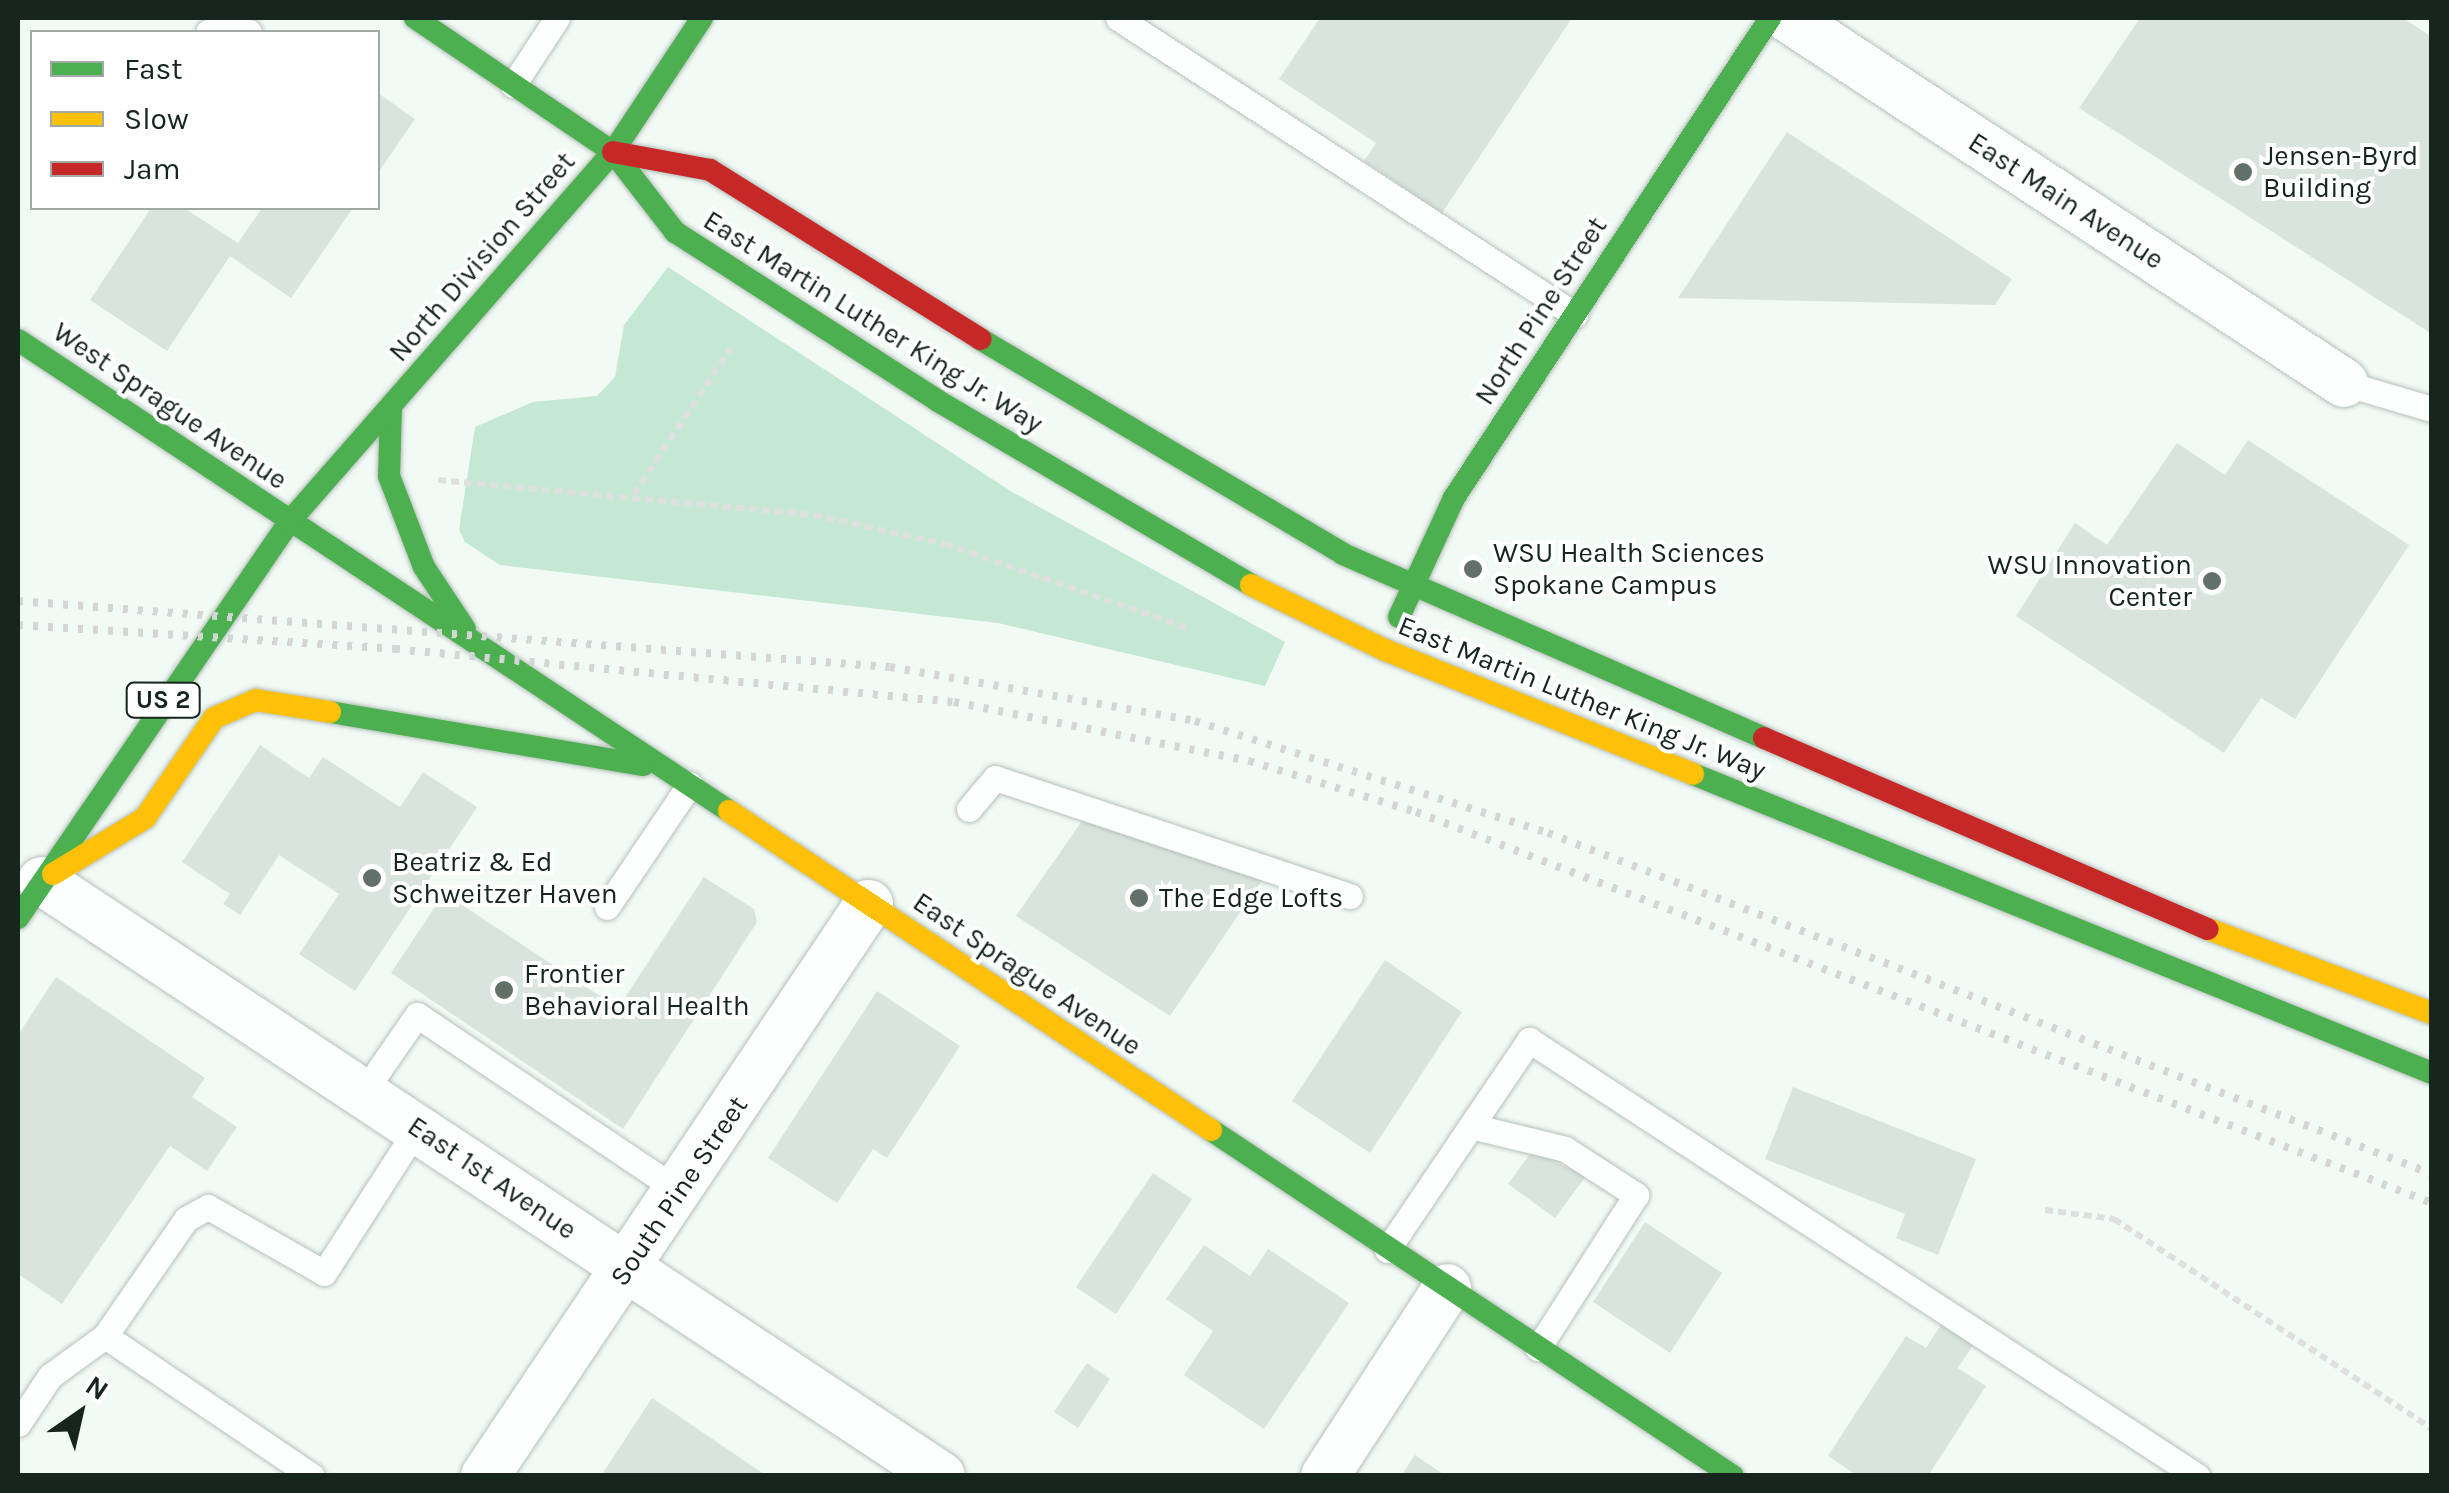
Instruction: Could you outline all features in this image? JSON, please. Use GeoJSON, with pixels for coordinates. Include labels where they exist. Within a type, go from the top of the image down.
{"type":"FeatureCollection","features":[{"type":"Feature","properties":{"kind":"street"},"geometry":{"type":"LineString","coordinates":[[414,18],[613,152]]}},
{"type":"Feature","properties":{"kind":"street","name":"North Division Street"},"geometry":{"type":"LineString","coordinates":[[289,522],[613,152],[702,18]]}},
{"type":"Feature","properties":{"kind":"street","name":"North Pine Street"},"geometry":{"type":"LineString","coordinates":[[1385,650],[1454,498],[1770,18]]}},
{"type":"Feature","properties":{"kind":"street","name":"East Main Avenue"},"geometry":{"type":"LineString","coordinates":[[1788,18],[2344,383]]}},
{"type":"Feature","properties":{"kind":"street","name":"East Martin Luther King Jr. Way"},"geometry":{"type":"LineString","coordinates":[[613,152],[710,170],[1182,465],[1412,586],[1689,699],[2163,912],[2432,1013]]}},
{"type":"Feature","properties":{"kind":"street","name":"East Martin Luther King Jr. Way"},"geometry":{"type":"LineString","coordinates":[[613,152],[691,243],[1132,517],[1385,650],[2432,1073]]}},
{"type":"Feature","properties":{"kind":"street","name":"West Sprague Avenue"},"geometry":{"type":"LineString","coordinates":[[18,340],[289,522]]}},
{"type":"Feature","properties":{"kind":"street"},"geometry":{"type":"LineString","coordinates":[[391,406],[389,476],[404,520],[424,567],[477,645]]}},
{"type":"Feature","properties":{"kind":"street","name":"East Sprague Avenue"},"geometry":{"type":"LineString","coordinates":[[289,522],[667,768],[1732,1476]]}},
{"type":"Feature","properties":{"kind":"street","name":"US 2"},"geometry":{"type":"LineString","coordinates":[[30,899],[289,522]]}},
{"type":"Feature","properties":{"kind":"street"},"geometry":{"type":"LineString","coordinates":[[30,899],[145,818],[214,718],[256,700],[667,768]]}},
{"type":"Feature","properties":{"kind":"street","name":"East 1st Avenue"},"geometry":{"type":"LineString","coordinates":[[30,899],[363,1093],[941,1476]]}},
{"type":"Feature","properties":{"kind":"street","name":"South Pine Street"},"geometry":{"type":"LineString","coordinates":[[484,1476],[628,1268],[869,904]]}},
{"type":"Feature","properties":{"kind":"street"},"geometry":{"type":"LineString","coordinates":[[1324,1476],[1446,1288]]}},
{"type":"Feature","properties":{"kind":"lane"},"geometry":{"type":"LineString","coordinates":[[513,85],[557,18]]}},
{"type":"Feature","properties":{"kind":"lane"},"geometry":{"type":"LineString","coordinates":[[1118,18],[1575,315]]}},
{"type":"Feature","properties":{"kind":"lane"},"geometry":{"type":"LineString","coordinates":[[212,30],[225,24],[243,30]]}},
{"type":"Feature","properties":{"kind":"lane"},"geometry":{"type":"LineString","coordinates":[[2344,383],[2432,410]]}},
{"type":"Feature","properties":{"kind":"lane"},"geometry":{"type":"LineString","coordinates":[[969,808],[995,778],[1350,896]]}},
{"type":"Feature","properties":{"kind":"lane"},"geometry":{"type":"LineString","coordinates":[[607,907],[690,784]]}},
{"type":"Feature","properties":{"kind":"lane"},"geometry":{"type":"LineString","coordinates":[[363,1093],[417,1016],[679,1191]]}},
{"type":"Feature","properties":{"kind":"lane"},"geometry":{"type":"LineString","coordinates":[[1388,1250],[1529,1040],[2196,1476]]}},
{"type":"Feature","properties":{"kind":"lane"},"geometry":{"type":"LineString","coordinates":[[1471,1126],[1564,1149],[1636,1195],[1538,1348]]}},
{"type":"Feature","properties":{"kind":"lane"},"geometry":{"type":"LineString","coordinates":[[18,1424],[50,1376],[105,1336],[186,1219],[208,1207],[324,1272],[416,1128]]}},
{"type":"Feature","properties":{"kind":"lane"},"geometry":{"type":"LineString","coordinates":[[105,1336],[296,1471]]}},
{"type":"Feature","properties":{"kind":"path"},"geometry":{"type":"LineString","coordinates":[[634,494],[731,348]]}},
{"type":"Feature","properties":{"kind":"path"},"geometry":{"type":"LineString","coordinates":[[422,480],[634,494],[814,515],[945,544],[1188,628]]}},
{"type":"Feature","properties":{"kind":"path"},"geometry":{"type":"LineString","coordinates":[[2045,1210],[2114,1219],[2432,1429]]}},
{"type":"Feature","properties":{"kind":"green space"},"geometry":{"type":"Polygon","coordinates":[[[668,267],[1012,492],[1285,642],[1265,686],[998,623],[500,565],[465,542],[459,530],[475,427],[533,402],[597,396],[615,377],[624,325],[668,267]]]}},
{"type":"Feature","properties":{"kind":"building"},"geometry":{"type":"Polygon","coordinates":[[[1320,18],[1572,18],[1442,213],[1364,161],[1376,143],[1279,79],[1320,18]]]}},
{"type":"Feature","properties":{"kind":"building"},"geometry":{"type":"Polygon","coordinates":[[[2140,18],[2403,18],[2432,37],[2432,334],[2079,108],[2140,18]]]}},
{"type":"Feature","properties":{"kind":"building"},"geometry":{"type":"Polygon","coordinates":[[[380,94],[415,119],[380,170],[380,94]]]}},
{"type":"Feature","properties":{"kind":"building"},"geometry":{"type":"Polygon","coordinates":[[[1787,132],[2012,279],[1995,305],[1678,298],[1787,132]]]}},
{"type":"Feature","properties":{"kind":"building"},"geometry":{"type":"Polygon","coordinates":[[[150,210],[187,210],[238,243],[261,210],[352,210],[291,298],[230,256],[167,351],[90,300],[150,210]]]}},
{"type":"Feature","properties":{"kind":"building","name":"WSU Innovation Center"},"geometry":{"type":"Polygon","coordinates":[[[2248,440],[2409,545],[2295,719],[2261,698],[2224,753],[2016,616],[2075,523],[2107,545],[2177,443],[2225,475],[2248,440]]]}},
{"type":"Feature","properties":{"kind":"building","name":"Beatriz & Ed Schweitzer Haven"},"geometry":{"type":"Polygon","coordinates":[[[260,745],[309,778],[323,757],[400,807],[423,772],[477,807],[355,991],[299,954],[339,894],[279,855],[240,915],[223,904],[230,894],[182,862],[260,745]]]}},
{"type":"Feature","properties":{"kind":"building","name":"The Edge Lofts"},"geometry":{"type":"Polygon","coordinates":[[[1086,815],[1262,880],[1170,1016],[1016,916],[1086,815]]]}},
{"type":"Feature","properties":{"kind":"building","name":"Frontier Behavioral Health"},"geometry":{"type":"Polygon","coordinates":[[[704,877],[754,909],[757,922],[623,1129],[391,973],[444,893],[618,1008],[704,877]]]}},
{"type":"Feature","properties":{"kind":"building"},"geometry":{"type":"Polygon","coordinates":[[[1385,960],[1462,1012],[1370,1153],[1292,1101],[1385,960]]]}},
{"type":"Feature","properties":{"kind":"building"},"geometry":{"type":"Polygon","coordinates":[[[56,977],[205,1078],[192,1097],[237,1127],[207,1171],[170,1146],[62,1304],[18,1274],[18,1035],[56,977]]]}},
{"type":"Feature","properties":{"kind":"building"},"geometry":{"type":"Polygon","coordinates":[[[877,991],[960,1046],[887,1158],[873,1149],[837,1203],[768,1158],[877,991]]]}},
{"type":"Feature","properties":{"kind":"building"},"geometry":{"type":"Polygon","coordinates":[[[1793,1087],[1976,1159],[1938,1255],[1896,1238],[1905,1214],[1765,1159],[1793,1087]]]}},
{"type":"Feature","properties":{"kind":"building"},"geometry":{"type":"Polygon","coordinates":[[[1532,1151],[1586,1176],[1555,1218],[1508,1184],[1532,1151]]]}},
{"type":"Feature","properties":{"kind":"building"},"geometry":{"type":"Polygon","coordinates":[[[1153,1173],[1192,1199],[1116,1314],[1076,1287],[1153,1173]]]}},
{"type":"Feature","properties":{"kind":"building"},"geometry":{"type":"Polygon","coordinates":[[[1645,1222],[1722,1273],[1670,1353],[1593,1302],[1645,1222]]]}},
{"type":"Feature","properties":{"kind":"building"},"geometry":{"type":"Polygon","coordinates":[[[1204,1245],[1250,1276],[1268,1249],[1349,1303],[1264,1429],[1184,1375],[1213,1331],[1166,1299],[1204,1245]]]}},
{"type":"Feature","properties":{"kind":"building"},"geometry":{"type":"Polygon","coordinates":[[[1941,1325],[1973,1345],[1958,1368],[1986,1386],[1928,1476],[1858,1476],[1828,1456],[1906,1336],[1926,1348],[1941,1325]]]}},
{"type":"Feature","properties":{"kind":"building"},"geometry":{"type":"Polygon","coordinates":[[[1087,1363],[1110,1379],[1078,1428],[1054,1412],[1087,1363]]]}},
{"type":"Feature","properties":{"kind":"building"},"geometry":{"type":"Polygon","coordinates":[[[652,1398],[767,1476],[601,1476],[652,1398]]]}},
{"type":"Feature","properties":{"kind":"building"},"geometry":{"type":"Polygon","coordinates":[[[1415,1455],[1446,1476],[1401,1476],[1415,1455]]]}},
{"type":"Feature","properties":{"kind":"railway"},"geometry":{"type":"LineString","coordinates":[[18,601],[890,667],[1195,721],[1548,833],[2432,1174]]}},
{"type":"Feature","properties":{"kind":"railway"},"geometry":{"type":"LineString","coordinates":[[18,625],[395,649],[954,702],[1249,761],[1416,812],[2432,1203]]}},
{"type":"Feature","properties":{"kind":"traffic: fast"},"geometry":{"type":"LineString","coordinates":[[415,18],[613,152],[675,232],[938,401],[1251,585]]}},
{"type":"Feature","properties":{"kind":"traffic: fast"},"geometry":{"type":"LineString","coordinates":[[18,918],[289,522],[613,152],[702,18]]}},
{"type":"Feature","properties":{"kind":"traffic: fast"},"geometry":{"type":"LineString","coordinates":[[1399,617],[1454,498],[1770,18]]}},
{"type":"Feature","properties":{"kind":"traffic: fast"},"geometry":{"type":"LineString","coordinates":[[980,339],[1343,554],[1764,738]]}},
{"type":"Feature","properties":{"kind":"traffic: fast"},"geometry":{"type":"LineString","coordinates":[[18,340],[729,811]]}},
{"type":"Feature","properties":{"kind":"traffic: fast"},"geometry":{"type":"LineString","coordinates":[[391,406],[389,476],[424,567],[465,629]]}},
{"type":"Feature","properties":{"kind":"traffic: fast"},"geometry":{"type":"LineString","coordinates":[[330,712],[644,765]]}},
{"type":"Feature","properties":{"kind":"traffic: fast"},"geometry":{"type":"LineString","coordinates":[[1693,774],[2432,1073]]}},
{"type":"Feature","properties":{"kind":"traffic: fast"},"geometry":{"type":"LineString","coordinates":[[1211,1130],[1733,1476]]}},
{"type":"Feature","properties":{"kind":"traffic: slow"},"geometry":{"type":"LineString","coordinates":[[1251,585],[1385,650],[1693,774]]}},
{"type":"Feature","properties":{"kind":"traffic: slow"},"geometry":{"type":"LineString","coordinates":[[53,874],[145,818],[214,718],[256,700],[330,712]]}},
{"type":"Feature","properties":{"kind":"traffic: slow"},"geometry":{"type":"LineString","coordinates":[[729,811],[1211,1130]]}},
{"type":"Feature","properties":{"kind":"traffic: slow"},"geometry":{"type":"LineString","coordinates":[[2208,929],[2432,1013]]}},
{"type":"Feature","properties":{"kind":"traffic: jam"},"geometry":{"type":"LineString","coordinates":[[613,152],[710,170],[980,339]]}},
{"type":"Feature","properties":{"kind":"traffic: jam"},"geometry":{"type":"LineString","coordinates":[[1764,738],[2208,929]]}},
{"type":"Feature","properties":{"kind":"place","name":"Jensen-Byrd Building"},"geometry":{"type":"Point","coordinates":[2243,172]}},
{"type":"Feature","properties":{"kind":"place","name":"WSU Health Sciences Spokane Campus"},"geometry":{"type":"Point","coordinates":[1473,569]}},
{"type":"Feature","properties":{"kind":"place","name":"WSU Innovation Center"},"geometry":{"type":"Point","coordinates":[2212,581]}},
{"type":"Feature","properties":{"kind":"place","name":"Beatriz & Ed Schweitzer Haven"},"geometry":{"type":"Point","coordinates":[372,878]}},
{"type":"Feature","properties":{"kind":"place","name":"The Edge Lofts"},"geometry":{"type":"Point","coordinates":[1139,898]}},
{"type":"Feature","properties":{"kind":"place","name":"Frontier Behavioral Health"},"geometry":{"type":"Point","coordinates":[504,990]}}]}
